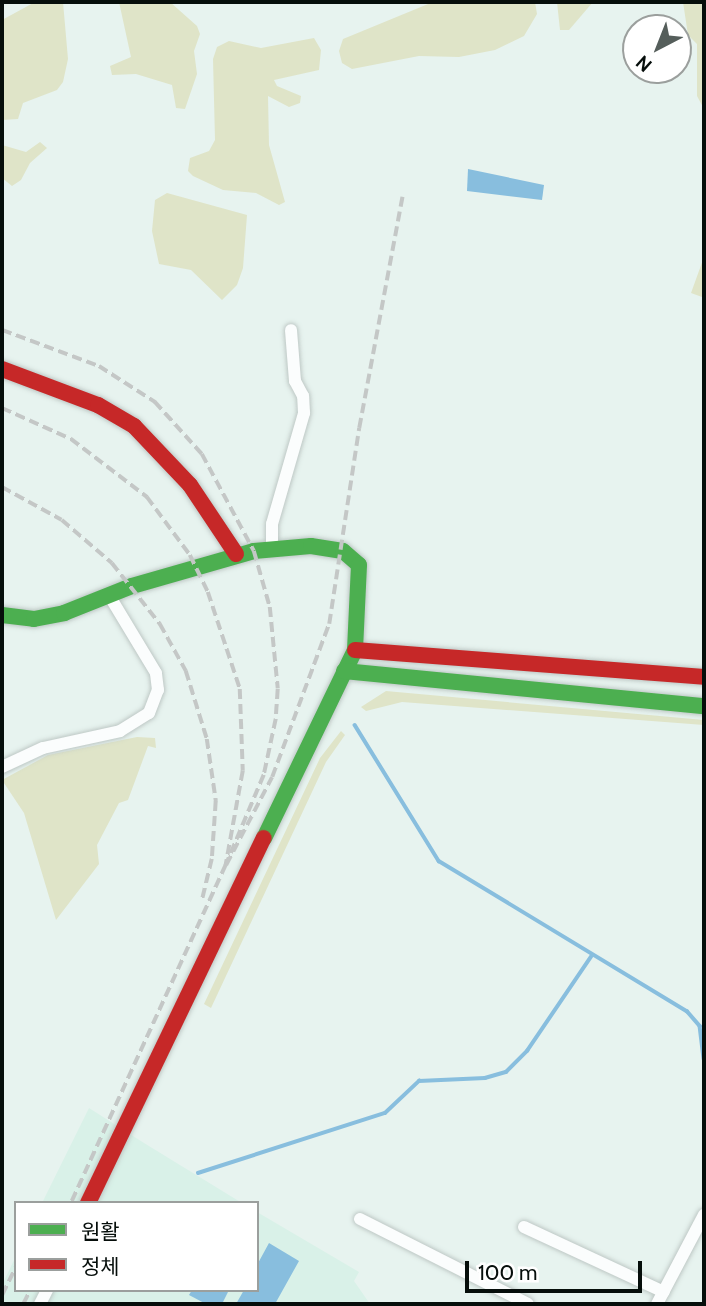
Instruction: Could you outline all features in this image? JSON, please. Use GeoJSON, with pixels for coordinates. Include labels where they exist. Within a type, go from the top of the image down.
{"type":"FeatureCollection","features":[{"type":"Feature","properties":{"kind":"street"},"geometry":{"type":"LineString","coordinates":[[272,549],[272,524],[304,413],[303,397],[295,381],[291,330]]}},
{"type":"Feature","properties":{"kind":"street"},"geometry":{"type":"LineString","coordinates":[[2,369],[98,405],[134,426],[199,495],[236,554]]}},
{"type":"Feature","properties":{"kind":"street"},"geometry":{"type":"LineString","coordinates":[[2,615],[34,619],[64,613],[109,595],[236,554],[311,546],[343,551],[359,565],[355,650],[89,1201]]}},
{"type":"Feature","properties":{"kind":"street"},"geometry":{"type":"LineString","coordinates":[[2,767],[43,748],[120,732],[149,713],[158,690],[156,673],[109,595]]}},
{"type":"Feature","properties":{"kind":"street"},"geometry":{"type":"LineString","coordinates":[[355,650],[704,677]]}},
{"type":"Feature","properties":{"kind":"street"},"geometry":{"type":"LineString","coordinates":[[344,671],[704,706]]}},
{"type":"Feature","properties":{"kind":"street"},"geometry":{"type":"LineString","coordinates":[[657,1304],[704,1214]]}},
{"type":"Feature","properties":{"kind":"street"},"geometry":{"type":"LineString","coordinates":[[360,1219],[528,1304]]}},
{"type":"Feature","properties":{"kind":"street"},"geometry":{"type":"LineString","coordinates":[[524,1227],[664,1292]]}},
{"type":"Feature","properties":{"kind":"shaded area"},"geometry":{"type":"Polygon","coordinates":[[[35,2],[63,2],[68,59],[63,82],[57,90],[23,103],[18,119],[2,120],[2,20],[35,2]]]}},
{"type":"Feature","properties":{"kind":"shaded area"},"geometry":{"type":"Polygon","coordinates":[[[119,2],[170,2],[197,26],[200,34],[194,51],[197,74],[185,109],[176,108],[172,85],[136,74],[112,75],[110,66],[131,57],[119,2]]]}},
{"type":"Feature","properties":{"kind":"shaded area"},"geometry":{"type":"Polygon","coordinates":[[[433,2],[535,2],[537,14],[524,36],[495,50],[459,57],[419,56],[352,69],[342,63],[339,51],[343,39],[433,2]]]}},
{"type":"Feature","properties":{"kind":"shaded area"},"geometry":{"type":"Polygon","coordinates":[[[557,2],[593,2],[569,30],[560,30],[557,2]]]}},
{"type":"Feature","properties":{"kind":"shaded area"},"geometry":{"type":"Polygon","coordinates":[[[683,2],[704,2],[704,109],[697,96],[697,44],[692,39],[692,14],[685,14],[683,2]]]}},
{"type":"Feature","properties":{"kind":"shaded area"},"geometry":{"type":"Polygon","coordinates":[[[314,38],[321,50],[319,70],[274,80],[277,86],[301,96],[300,103],[289,107],[268,96],[269,145],[285,202],[279,205],[256,193],[223,190],[193,176],[188,171],[190,158],[209,151],[215,140],[213,59],[217,47],[229,41],[261,48],[314,38]]]}},
{"type":"Feature","properties":{"kind":"shaded area"},"geometry":{"type":"Polygon","coordinates":[[[40,142],[47,148],[30,163],[21,180],[12,186],[2,178],[2,145],[26,152],[40,142]]]}},
{"type":"Feature","properties":{"kind":"shaded area"},"geometry":{"type":"Polygon","coordinates":[[[167,193],[247,215],[243,268],[237,285],[222,300],[191,270],[159,264],[152,231],[155,200],[167,193]]]}},
{"type":"Feature","properties":{"kind":"shaded area"},"geometry":{"type":"Polygon","coordinates":[[[704,257],[704,296],[702,297],[691,293],[704,257]]]}},
{"type":"Feature","properties":{"kind":"shaded area"},"geometry":{"type":"Polygon","coordinates":[[[386,691],[704,720],[704,725],[402,702],[366,711],[361,707],[386,691]]]}},
{"type":"Feature","properties":{"kind":"shaded area"},"geometry":{"type":"Polygon","coordinates":[[[341,731],[345,735],[326,762],[211,1008],[204,1004],[320,758],[341,731]]]}},
{"type":"Feature","properties":{"kind":"shaded area"},"geometry":{"type":"Polygon","coordinates":[[[137,737],[155,738],[156,748],[148,746],[128,800],[119,803],[97,845],[99,864],[56,920],[24,813],[2,780],[48,755],[137,737]]]}},
{"type":"Feature","properties":{"kind":"shaded area"},"geometry":{"type":"Polygon","coordinates":[[[89,1108],[239,1201],[43,1201],[89,1108]]]}},
{"type":"Feature","properties":{"kind":"shaded area"},"geometry":{"type":"Polygon","coordinates":[[[259,1213],[359,1272],[354,1281],[370,1304],[2,1304],[2,1285],[14,1260],[14,1292],[259,1292],[259,1213]]]}},
{"type":"Feature","properties":{"kind":"water"},"geometry":{"type":"Polygon","coordinates":[[[468,169],[544,185],[542,200],[467,191],[468,169]]]}},
{"type":"Feature","properties":{"kind":"water"},"geometry":{"type":"Polygon","coordinates":[[[269,1243],[299,1261],[275,1304],[236,1304],[243,1292],[259,1292],[259,1261],[269,1243]]]}},
{"type":"Feature","properties":{"kind":"water"},"geometry":{"type":"Polygon","coordinates":[[[191,1292],[228,1292],[222,1304],[206,1304],[189,1295],[191,1292]]]}},
{"type":"Feature","properties":{"kind":"waterway"},"geometry":{"type":"LineString","coordinates":[[355,725],[439,861],[687,1011],[700,1026],[704,1059]]}},
{"type":"Feature","properties":{"kind":"waterway"},"geometry":{"type":"LineString","coordinates":[[198,1173],[385,1113],[419,1081],[485,1078],[506,1072],[527,1051],[591,957]]}},
{"type":"Feature","properties":{"kind":"railway"},"geometry":{"type":"LineString","coordinates":[[2,330],[99,366],[155,402],[202,454],[254,551],[270,607],[278,689],[276,719],[264,775],[226,865],[272,777],[329,624],[359,428],[403,192]]}},
{"type":"Feature","properties":{"kind":"railway"},"geometry":{"type":"LineString","coordinates":[[2,408],[71,439],[147,497],[190,555],[208,592],[240,689],[243,771],[226,865],[72,1201]]}},
{"type":"Feature","properties":{"kind":"railway"},"geometry":{"type":"LineString","coordinates":[[2,487],[62,520],[112,563],[160,624],[186,671],[207,739],[216,801],[212,859],[202,901]]}},
{"type":"Feature","properties":{"kind":"railway"},"geometry":{"type":"LineString","coordinates":[[2,1295],[14,1270]]}},
{"type":"Feature","properties":{"kind":"railway"},"geometry":{"type":"LineString","coordinates":[[23,1304],[29,1292]]}},
{"type":"Feature","properties":{"kind":"traffic: fast"},"geometry":{"type":"LineString","coordinates":[[2,615],[34,619],[64,613],[132,586],[254,551],[311,546],[343,551],[359,565],[355,650],[264,838]]}},
{"type":"Feature","properties":{"kind":"traffic: fast"},"geometry":{"type":"LineString","coordinates":[[344,671],[704,706]]}},
{"type":"Feature","properties":{"kind":"traffic: jam"},"geometry":{"type":"LineString","coordinates":[[2,369],[98,405],[134,426],[190,485],[236,554]]}},
{"type":"Feature","properties":{"kind":"traffic: jam"},"geometry":{"type":"LineString","coordinates":[[355,650],[704,677]]}},
{"type":"Feature","properties":{"kind":"traffic: jam"},"geometry":{"type":"LineString","coordinates":[[89,1201],[264,838]]}}]}
